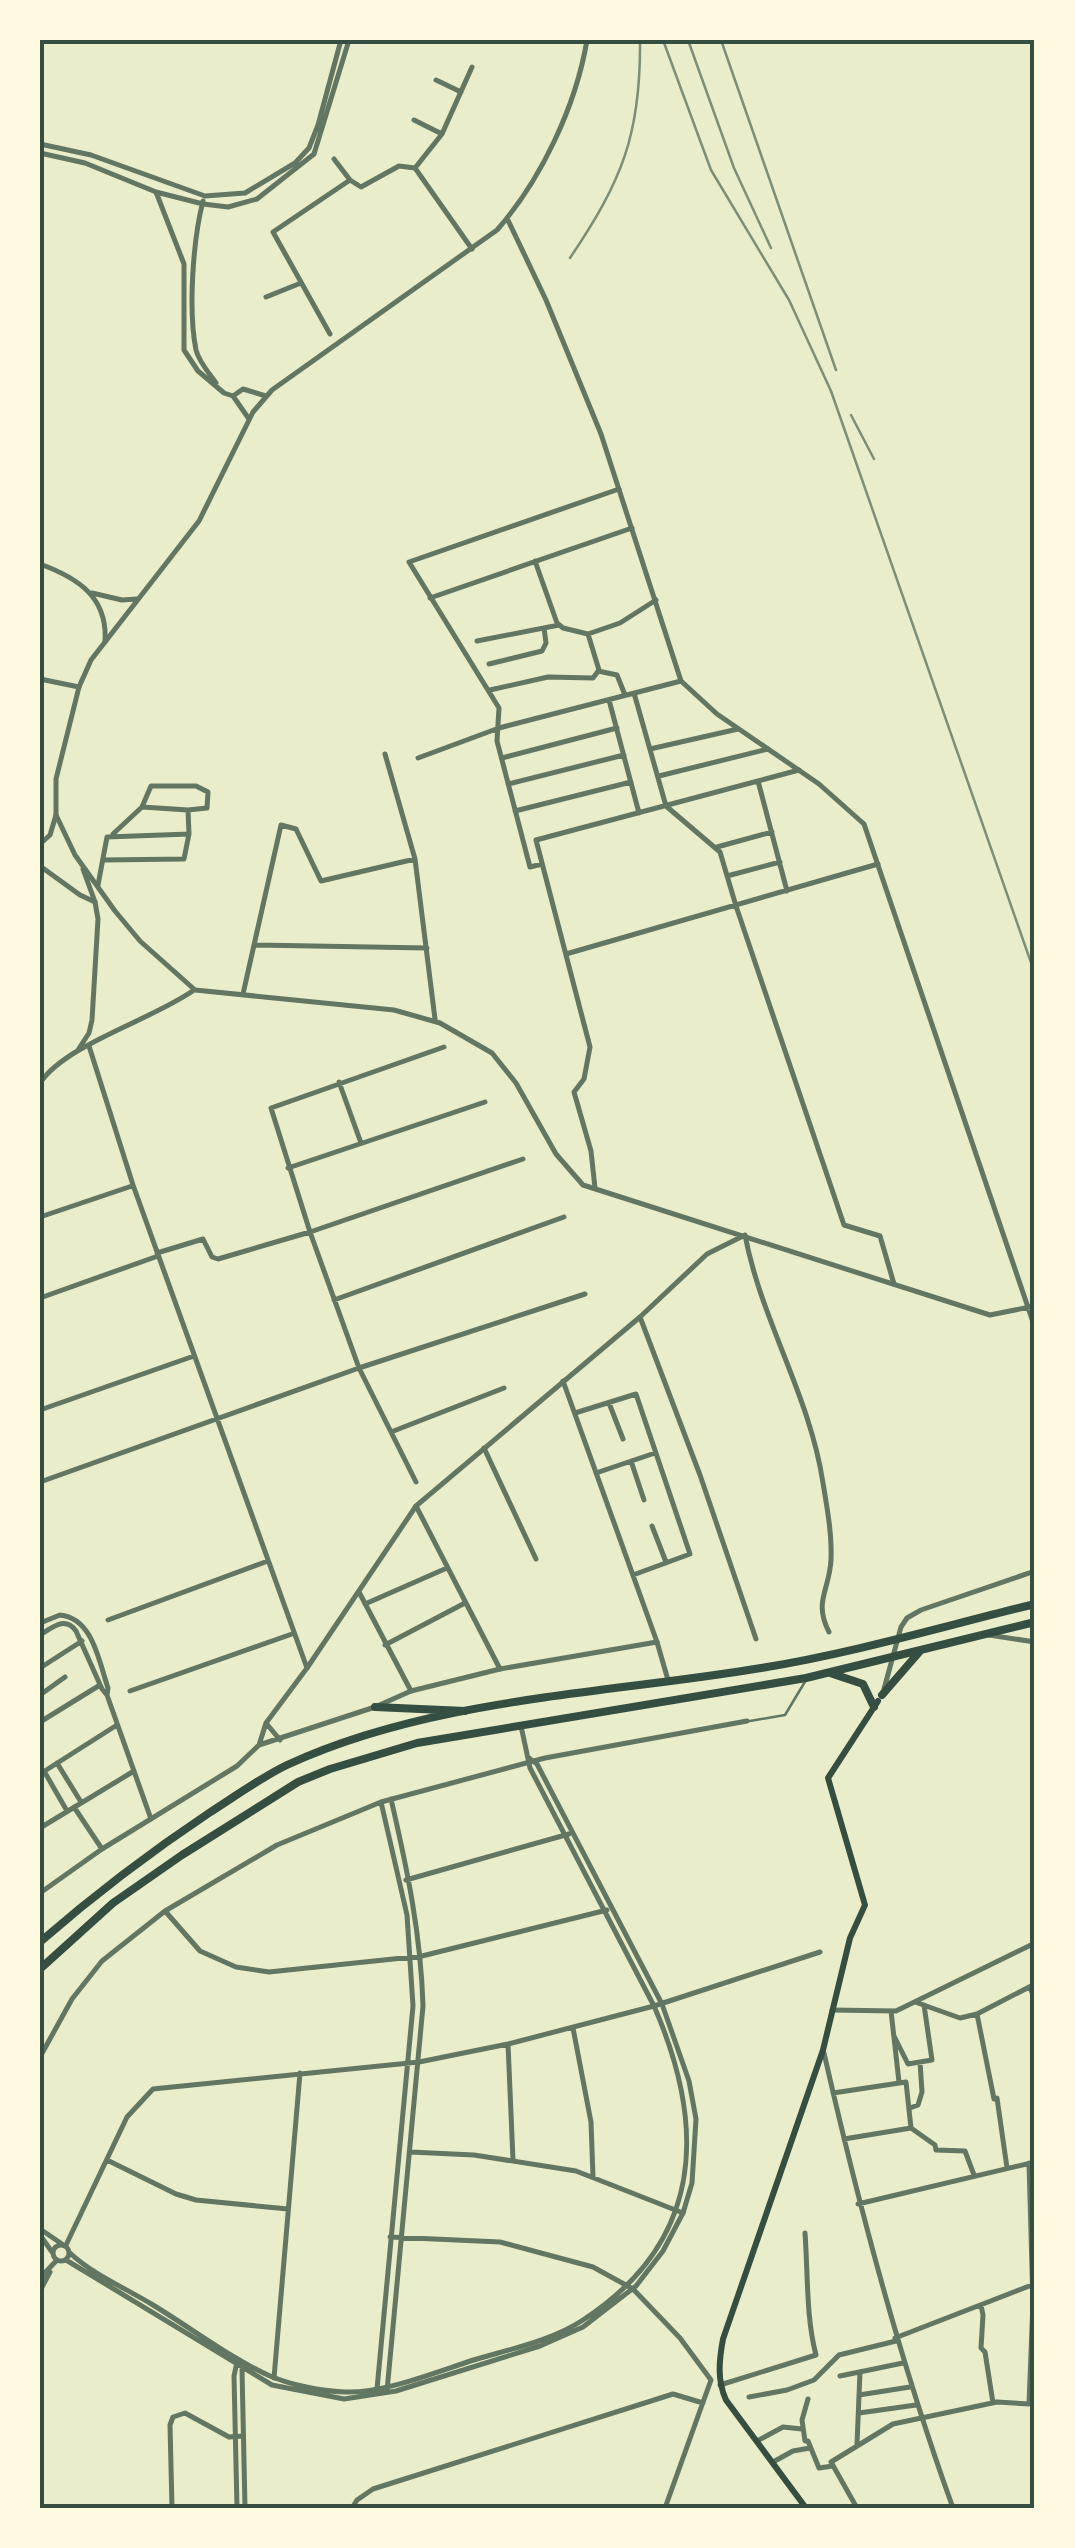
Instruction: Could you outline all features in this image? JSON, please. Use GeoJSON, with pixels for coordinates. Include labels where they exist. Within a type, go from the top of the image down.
{"type":"FeatureCollection","features":[{"type":"Feature","properties":{"kind":"main road"},"geometry":{"type":"LineString","coordinates":[[40,1942],[136,1862],[284,1766],[337,1745],[468,1712],[762,1668],[1035,1604]]}},
{"type":"Feature","properties":{"kind":"main road"},"geometry":{"type":"LineString","coordinates":[[40,1969],[113,1903],[182,1854],[298,1782],[364,1757],[417,1743],[806,1678],[1035,1622]]}},
{"type":"Feature","properties":{"kind":"main road"},"geometry":{"type":"LineString","coordinates":[[806,2508],[726,2400],[720,2385],[723,2340],[823,2050],[850,1938],[865,1904],[828,1778],[878,1701],[921,1650]]}},
{"type":"Feature","properties":{"kind":"main road"},"geometry":{"type":"LineString","coordinates":[[828,1672],[863,1684],[878,1701]]}},
{"type":"Feature","properties":{"kind":"main road"},"geometry":{"type":"LineString","coordinates":[[375,1707],[453,1708],[468,1712]]}},
{"type":"Feature","properties":{"kind":"street"},"geometry":{"type":"LineString","coordinates":[[40,153],[85,163],[156,192],[204,200],[245,193],[295,163],[308,148],[341,40]]}},
{"type":"Feature","properties":{"kind":"street"},"geometry":{"type":"LineString","coordinates":[[40,144],[92,156],[228,207],[257,199],[314,154],[349,40]]}},
{"type":"Feature","properties":{"kind":"street"},"geometry":{"type":"LineString","coordinates":[[40,844],[50,836],[56,816],[56,779],[79,687],[91,660],[199,521],[249,419],[266,396],[472,249],[507,218],[548,149],[567,106],[587,40]]}},
{"type":"Feature","properties":{"kind":"street"},"geometry":{"type":"LineString","coordinates":[[415,168],[442,134],[472,66]]}},
{"type":"Feature","properties":{"kind":"street"},"geometry":{"type":"LineString","coordinates":[[436,80],[461,92]]}},
{"type":"Feature","properties":{"kind":"street"},"geometry":{"type":"LineString","coordinates":[[414,120],[442,134]]}},
{"type":"Feature","properties":{"kind":"street"},"geometry":{"type":"LineString","coordinates":[[334,159],[350,180],[361,187],[399,166],[415,168],[472,249]]}},
{"type":"Feature","properties":{"kind":"street"},"geometry":{"type":"LineString","coordinates":[[330,334],[272,232],[350,180]]}},
{"type":"Feature","properties":{"kind":"street"},"geometry":{"type":"LineString","coordinates":[[156,192],[184,264],[184,350],[198,370],[224,394],[233,396],[249,419]]}},
{"type":"Feature","properties":{"kind":"street"},"geometry":{"type":"LineString","coordinates":[[204,200],[194,248],[196,351],[224,394]]}},
{"type":"Feature","properties":{"kind":"street"},"geometry":{"type":"LineString","coordinates":[[507,218],[601,434],[682,681],[717,714],[799,770],[864,824],[1033,1307],[1035,1328]]}},
{"type":"Feature","properties":{"kind":"street"},"geometry":{"type":"LineString","coordinates":[[266,297],[301,283]]}},
{"type":"Feature","properties":{"kind":"street"},"geometry":{"type":"LineString","coordinates":[[233,396],[243,389],[266,396]]}},
{"type":"Feature","properties":{"kind":"street"},"geometry":{"type":"LineString","coordinates":[[542,864],[530,867],[497,741],[500,708],[408,562],[620,489]]}},
{"type":"Feature","properties":{"kind":"street"},"geometry":{"type":"LineString","coordinates":[[430,598],[632,528]]}},
{"type":"Feature","properties":{"kind":"street"},"geometry":{"type":"LineString","coordinates":[[535,562],[559,625]]}},
{"type":"Feature","properties":{"kind":"street"},"geometry":{"type":"LineString","coordinates":[[40,564],[92,593],[122,600],[137,598]]}},
{"type":"Feature","properties":{"kind":"street"},"geometry":{"type":"LineString","coordinates":[[92,593],[106,626],[105,642]]}},
{"type":"Feature","properties":{"kind":"street"},"geometry":{"type":"LineString","coordinates":[[476,641],[559,625],[588,634],[620,623],[656,600]]}},
{"type":"Feature","properties":{"kind":"street"},"geometry":{"type":"LineString","coordinates":[[489,664],[542,651],[546,643],[544,628]]}},
{"type":"Feature","properties":{"kind":"street"},"geometry":{"type":"LineString","coordinates":[[490,690],[548,677],[593,678],[598,661],[588,634]]}},
{"type":"Feature","properties":{"kind":"street"},"geometry":{"type":"LineString","coordinates":[[598,671],[618,676],[625,695]]}},
{"type":"Feature","properties":{"kind":"street"},"geometry":{"type":"LineString","coordinates":[[40,679],[79,687]]}},
{"type":"Feature","properties":{"kind":"street"},"geometry":{"type":"LineString","coordinates":[[418,758],[499,728],[682,681]]}},
{"type":"Feature","properties":{"kind":"street"},"geometry":{"type":"LineString","coordinates":[[634,693],[666,806],[720,852],[844,1226],[880,1236],[894,1284]]}},
{"type":"Feature","properties":{"kind":"street"},"geometry":{"type":"LineString","coordinates":[[609,700],[639,813]]}},
{"type":"Feature","properties":{"kind":"street"},"geometry":{"type":"LineString","coordinates":[[502,758],[617,728]]}},
{"type":"Feature","properties":{"kind":"street"},"geometry":{"type":"LineString","coordinates":[[650,749],[738,729]]}},
{"type":"Feature","properties":{"kind":"street"},"geometry":{"type":"LineString","coordinates":[[658,776],[768,749]]}},
{"type":"Feature","properties":{"kind":"street"},"geometry":{"type":"LineString","coordinates":[[385,754],[416,860],[435,1019]]}},
{"type":"Feature","properties":{"kind":"street"},"geometry":{"type":"LineString","coordinates":[[508,784],[624,755]]}},
{"type":"Feature","properties":{"kind":"street"},"geometry":{"type":"LineString","coordinates":[[596,1188],[591,1151],[574,1092],[584,1079],[590,1047],[536,840],[799,770]]}},
{"type":"Feature","properties":{"kind":"street"},"geometry":{"type":"LineString","coordinates":[[758,781],[788,891]]}},
{"type":"Feature","properties":{"kind":"street"},"geometry":{"type":"LineString","coordinates":[[515,811],[630,782]]}},
{"type":"Feature","properties":{"kind":"street"},"geometry":{"type":"LineString","coordinates":[[98,885],[106,838],[142,807],[151,786],[196,786],[208,792],[207,808],[142,807]]}},
{"type":"Feature","properties":{"kind":"street"},"geometry":{"type":"LineString","coordinates":[[103,860],[184,858],[188,849],[188,810]]}},
{"type":"Feature","properties":{"kind":"street"},"geometry":{"type":"LineString","coordinates":[[56,816],[82,863],[140,940],[194,990]]}},
{"type":"Feature","properties":{"kind":"street"},"geometry":{"type":"LineString","coordinates":[[243,994],[282,825],[296,829],[321,881],[416,860]]}},
{"type":"Feature","properties":{"kind":"street"},"geometry":{"type":"LineString","coordinates":[[716,848],[772,832]]}},
{"type":"Feature","properties":{"kind":"street"},"geometry":{"type":"LineString","coordinates":[[114,834],[189,834]]}},
{"type":"Feature","properties":{"kind":"street"},"geometry":{"type":"LineString","coordinates":[[727,876],[780,862]]}},
{"type":"Feature","properties":{"kind":"street"},"geometry":{"type":"LineString","coordinates":[[78,1050],[92,1020],[98,919],[82,863]]}},
{"type":"Feature","properties":{"kind":"street"},"geometry":{"type":"LineString","coordinates":[[566,954],[878,864]]}},
{"type":"Feature","properties":{"kind":"street"},"geometry":{"type":"LineString","coordinates":[[40,866],[80,896],[96,902]]}},
{"type":"Feature","properties":{"kind":"street"},"geometry":{"type":"LineString","coordinates":[[254,945],[428,948]]}},
{"type":"Feature","properties":{"kind":"street"},"geometry":{"type":"LineString","coordinates":[[40,1083],[66,1057],[194,990],[394,1010],[440,1024],[492,1053],[516,1083],[556,1154],[583,1185],[990,1315],[1033,1307]]}},
{"type":"Feature","properties":{"kind":"street"},"geometry":{"type":"LineString","coordinates":[[89,1046],[157,1255],[307,1668]]}},
{"type":"Feature","properties":{"kind":"street"},"geometry":{"type":"LineString","coordinates":[[416,1482],[359,1368],[288,1168],[271,1108],[444,1046]]}},
{"type":"Feature","properties":{"kind":"street"},"geometry":{"type":"LineString","coordinates":[[339,1082],[361,1143]]}},
{"type":"Feature","properties":{"kind":"street"},"geometry":{"type":"LineString","coordinates":[[288,1168],[485,1102]]}},
{"type":"Feature","properties":{"kind":"street"},"geometry":{"type":"LineString","coordinates":[[40,1298],[203,1239],[212,1257],[218,1259],[310,1232],[523,1159]]}},
{"type":"Feature","properties":{"kind":"street"},"geometry":{"type":"LineString","coordinates":[[40,1217],[133,1186]]}},
{"type":"Feature","properties":{"kind":"street"},"geometry":{"type":"LineString","coordinates":[[334,1300],[564,1217]]}},
{"type":"Feature","properties":{"kind":"street"},"geometry":{"type":"LineString","coordinates":[[260,1745],[266,1723],[416,1506],[640,1316],[707,1254],[745,1235]]}},
{"type":"Feature","properties":{"kind":"street"},"geometry":{"type":"LineString","coordinates":[[745,1235],[751,1268],[791,1371],[823,1478],[832,1554],[820,1611],[829,1632]]}},
{"type":"Feature","properties":{"kind":"street"},"geometry":{"type":"LineString","coordinates":[[40,1482],[359,1368],[584,1294]]}},
{"type":"Feature","properties":{"kind":"street"},"geometry":{"type":"LineString","coordinates":[[640,1316],[756,1638]]}},
{"type":"Feature","properties":{"kind":"street"},"geometry":{"type":"LineString","coordinates":[[40,1410],[194,1356]]}},
{"type":"Feature","properties":{"kind":"street"},"geometry":{"type":"LineString","coordinates":[[562,1380],[658,1642],[668,1680]]}},
{"type":"Feature","properties":{"kind":"street"},"geometry":{"type":"LineString","coordinates":[[391,1432],[504,1388]]}},
{"type":"Feature","properties":{"kind":"street"},"geometry":{"type":"LineString","coordinates":[[574,1413],[636,1394],[690,1554],[633,1575]]}},
{"type":"Feature","properties":{"kind":"street"},"geometry":{"type":"LineString","coordinates":[[609,1402],[622,1439]]}},
{"type":"Feature","properties":{"kind":"street"},"geometry":{"type":"LineString","coordinates":[[484,1448],[536,1559]]}},
{"type":"Feature","properties":{"kind":"street"},"geometry":{"type":"LineString","coordinates":[[596,1473],[655,1453]]}},
{"type":"Feature","properties":{"kind":"street"},"geometry":{"type":"LineString","coordinates":[[631,1462],[644,1500]]}},
{"type":"Feature","properties":{"kind":"street"},"geometry":{"type":"LineString","coordinates":[[416,1506],[500,1669]]}},
{"type":"Feature","properties":{"kind":"street"},"geometry":{"type":"LineString","coordinates":[[652,1526],[666,1562]]}},
{"type":"Feature","properties":{"kind":"street"},"geometry":{"type":"LineString","coordinates":[[108,1620],[268,1562]]}},
{"type":"Feature","properties":{"kind":"street"},"geometry":{"type":"LineString","coordinates":[[365,1604],[448,1568]]}},
{"type":"Feature","properties":{"kind":"street"},"geometry":{"type":"LineString","coordinates":[[878,1701],[905,1620],[920,1610],[1035,1571]]}},
{"type":"Feature","properties":{"kind":"street"},"geometry":{"type":"LineString","coordinates":[[358,1590],[411,1691]]}},
{"type":"Feature","properties":{"kind":"street"},"geometry":{"type":"LineString","coordinates":[[386,1645],[465,1603]]}},
{"type":"Feature","properties":{"kind":"street"},"geometry":{"type":"LineString","coordinates":[[40,1623],[60,1615],[80,1622],[90,1636],[151,1818]]}},
{"type":"Feature","properties":{"kind":"street"},"geometry":{"type":"LineString","coordinates":[[40,1635],[66,1623],[74,1627],[108,1695]]}},
{"type":"Feature","properties":{"kind":"street"},"geometry":{"type":"LineString","coordinates":[[130,1691],[293,1634]]}},
{"type":"Feature","properties":{"kind":"street"},"geometry":{"type":"LineString","coordinates":[[986,1634],[1035,1642]]}},
{"type":"Feature","properties":{"kind":"street"},"geometry":{"type":"LineString","coordinates":[[40,1668],[82,1641]]}},
{"type":"Feature","properties":{"kind":"street"},"geometry":{"type":"LineString","coordinates":[[40,1892],[237,1766],[260,1745],[411,1691],[500,1669],[658,1642]]}},
{"type":"Feature","properties":{"kind":"street"},"geometry":{"type":"LineString","coordinates":[[40,1695],[65,1677]]}},
{"type":"Feature","properties":{"kind":"street"},"geometry":{"type":"LineString","coordinates":[[40,1722],[100,1685]]}},
{"type":"Feature","properties":{"kind":"street"},"geometry":{"type":"LineString","coordinates":[[40,2057],[72,2000],[102,1961],[165,1911],[277,1844],[381,1802],[531,1761],[747,1721]]}},
{"type":"Feature","properties":{"kind":"street"},"geometry":{"type":"LineString","coordinates":[[266,1723],[280,1740]]}},
{"type":"Feature","properties":{"kind":"street"},"geometry":{"type":"LineString","coordinates":[[102,1849],[42,1773],[117,1724]]}},
{"type":"Feature","properties":{"kind":"street"},"geometry":{"type":"LineString","coordinates":[[40,2232],[272,2385],[344,2399],[540,2346],[584,2327],[630,2287],[663,2251],[692,2183],[696,2119],[689,2081],[658,2005],[531,1761],[521,1726]]}},
{"type":"Feature","properties":{"kind":"street"},"geometry":{"type":"LineString","coordinates":[[58,1763],[81,1802]]}},
{"type":"Feature","properties":{"kind":"street"},"geometry":{"type":"LineString","coordinates":[[40,1828],[134,1771]]}},
{"type":"Feature","properties":{"kind":"street"},"geometry":{"type":"LineString","coordinates":[[387,2390],[419,2062],[422,1956],[410,1879],[391,1799]]}},
{"type":"Feature","properties":{"kind":"street"},"geometry":{"type":"LineString","coordinates":[[377,2392],[414,2006],[412,1957],[400,1881],[381,1802]]}},
{"type":"Feature","properties":{"kind":"street"},"geometry":{"type":"LineString","coordinates":[[400,1881],[568,1834]]}},
{"type":"Feature","properties":{"kind":"street"},"geometry":{"type":"LineString","coordinates":[[165,1911],[200,1952],[236,1967],[269,1972],[422,1956],[607,1910]]}},
{"type":"Feature","properties":{"kind":"street"},"geometry":{"type":"LineString","coordinates":[[832,2010],[891,2011],[1035,1944]]}},
{"type":"Feature","properties":{"kind":"street"},"geometry":{"type":"LineString","coordinates":[[64,2245],[128,2117],[152,2089],[419,2062],[508,2044],[658,2005],[820,1952]]}},
{"type":"Feature","properties":{"kind":"street"},"geometry":{"type":"LineString","coordinates":[[915,2002],[960,2018],[977,2014],[1032,1986],[1035,2000]]}},
{"type":"Feature","properties":{"kind":"street"},"geometry":{"type":"LineString","coordinates":[[894,2036],[908,2064],[932,2060],[924,2005]]}},
{"type":"Feature","properties":{"kind":"street"},"geometry":{"type":"LineString","coordinates":[[891,2011],[900,2082]]}},
{"type":"Feature","properties":{"kind":"street"},"geometry":{"type":"LineString","coordinates":[[977,2014],[994,2099],[998,2098],[1007,2168]]}},
{"type":"Feature","properties":{"kind":"street"},"geometry":{"type":"LineString","coordinates":[[573,2028],[591,2122],[593,2177]]}},
{"type":"Feature","properties":{"kind":"street"},"geometry":{"type":"LineString","coordinates":[[508,2044],[513,2160]]}},
{"type":"Feature","properties":{"kind":"street"},"geometry":{"type":"LineString","coordinates":[[823,2050],[858,2204],[896,2340],[952,2508]]}},
{"type":"Feature","properties":{"kind":"street"},"geometry":{"type":"LineString","coordinates":[[909,2108],[918,2106],[922,2092],[920,2062]]}},
{"type":"Feature","properties":{"kind":"street"},"geometry":{"type":"LineString","coordinates":[[274,2378],[300,2074]]}},
{"type":"Feature","properties":{"kind":"street"},"geometry":{"type":"LineString","coordinates":[[833,2093],[906,2082],[912,2128],[935,2145],[936,2150],[965,2151],[974,2175]]}},
{"type":"Feature","properties":{"kind":"street"},"geometry":{"type":"LineString","coordinates":[[844,2139],[912,2128]]}},
{"type":"Feature","properties":{"kind":"street"},"geometry":{"type":"LineString","coordinates":[[410,2152],[513,2160],[593,2177],[679,2212]]}},
{"type":"Feature","properties":{"kind":"street"},"geometry":{"type":"LineString","coordinates":[[107,2160],[156,2186],[196,2200],[288,2209]]}},
{"type":"Feature","properties":{"kind":"street"},"geometry":{"type":"LineString","coordinates":[[857,2508],[831,2462],[893,2424],[993,2403],[1029,2404],[1034,2303],[1032,2162],[858,2204]]}},
{"type":"Feature","properties":{"kind":"street"},"geometry":{"type":"LineString","coordinates":[[40,2232],[55,2257]]}},
{"type":"Feature","properties":{"kind":"street"},"geometry":{"type":"LineString","coordinates":[[720,2385],[816,2356],[809,2320],[805,2233]]}},
{"type":"Feature","properties":{"kind":"street"},"geometry":{"type":"LineString","coordinates":[[390,2237],[462,2239],[519,2246],[574,2260],[630,2287],[710,2376],[666,2508]]}},
{"type":"Feature","properties":{"kind":"street"},"geometry":{"type":"LineString","coordinates":[[40,2291],[51,2270],[56,2246],[64,2245]]}},
{"type":"Feature","properties":{"kind":"street"},"geometry":{"type":"LineString","coordinates":[[66,2260],[70,2252]]}},
{"type":"Feature","properties":{"kind":"street"},"geometry":{"type":"LineString","coordinates":[[55,2257],[274,2378],[345,2392],[377,2392]]}},
{"type":"Feature","properties":{"kind":"street"},"geometry":{"type":"LineString","coordinates":[[40,2278],[51,2270]]}},
{"type":"Feature","properties":{"kind":"street"},"geometry":{"type":"LineString","coordinates":[[750,2397],[814,2380],[839,2356],[896,2340],[1032,2285]]}},
{"type":"Feature","properties":{"kind":"street"},"geometry":{"type":"LineString","coordinates":[[980,2305],[981,2348],[985,2352],[993,2403]]}},
{"type":"Feature","properties":{"kind":"street"},"geometry":{"type":"LineString","coordinates":[[241,2362],[241,2508]]}},
{"type":"Feature","properties":{"kind":"street"},"geometry":{"type":"LineString","coordinates":[[840,2376],[903,2364]]}},
{"type":"Feature","properties":{"kind":"street"},"geometry":{"type":"LineString","coordinates":[[857,2446],[860,2372]]}},
{"type":"Feature","properties":{"kind":"street"},"geometry":{"type":"LineString","coordinates":[[859,2395],[910,2387]]}},
{"type":"Feature","properties":{"kind":"street"},"geometry":{"type":"LineString","coordinates":[[352,2508],[373,2488],[673,2394],[703,2403]]}},
{"type":"Feature","properties":{"kind":"street"},"geometry":{"type":"LineString","coordinates":[[808,2399],[802,2429],[819,2468],[833,2466]]}},
{"type":"Feature","properties":{"kind":"street"},"geometry":{"type":"LineString","coordinates":[[858,2413],[916,2404]]}},
{"type":"Feature","properties":{"kind":"street"},"geometry":{"type":"LineString","coordinates":[[172,2508],[173,2416],[185,2413],[230,2437],[240,2436]]}},
{"type":"Feature","properties":{"kind":"street"},"geometry":{"type":"LineString","coordinates":[[757,2441],[783,2428],[802,2429]]}},
{"type":"Feature","properties":{"kind":"street"},"geometry":{"type":"LineString","coordinates":[[773,2462],[793,2451],[810,2448]]}},
{"type":"Feature","properties":{"kind":"lane"},"geometry":{"type":"LineString","coordinates":[[747,1721],[785,1715],[806,1678]]}},
{"type":"Feature","properties":{"kind":"railway"},"geometry":{"type":"LineString","coordinates":[[570,258],[603,205],[625,155],[637,103],[640,40]]}},
{"type":"Feature","properties":{"kind":"railway"},"geometry":{"type":"LineString","coordinates":[[663,40],[711,170],[789,300],[831,391],[1035,974]]}},
{"type":"Feature","properties":{"kind":"railway"},"geometry":{"type":"LineString","coordinates":[[688,40],[734,168],[771,248]]}},
{"type":"Feature","properties":{"kind":"railway"},"geometry":{"type":"LineString","coordinates":[[721,40],[836,370]]}},
{"type":"Feature","properties":{"kind":"railway"},"geometry":{"type":"LineString","coordinates":[[851,415],[874,459]]}}]}
